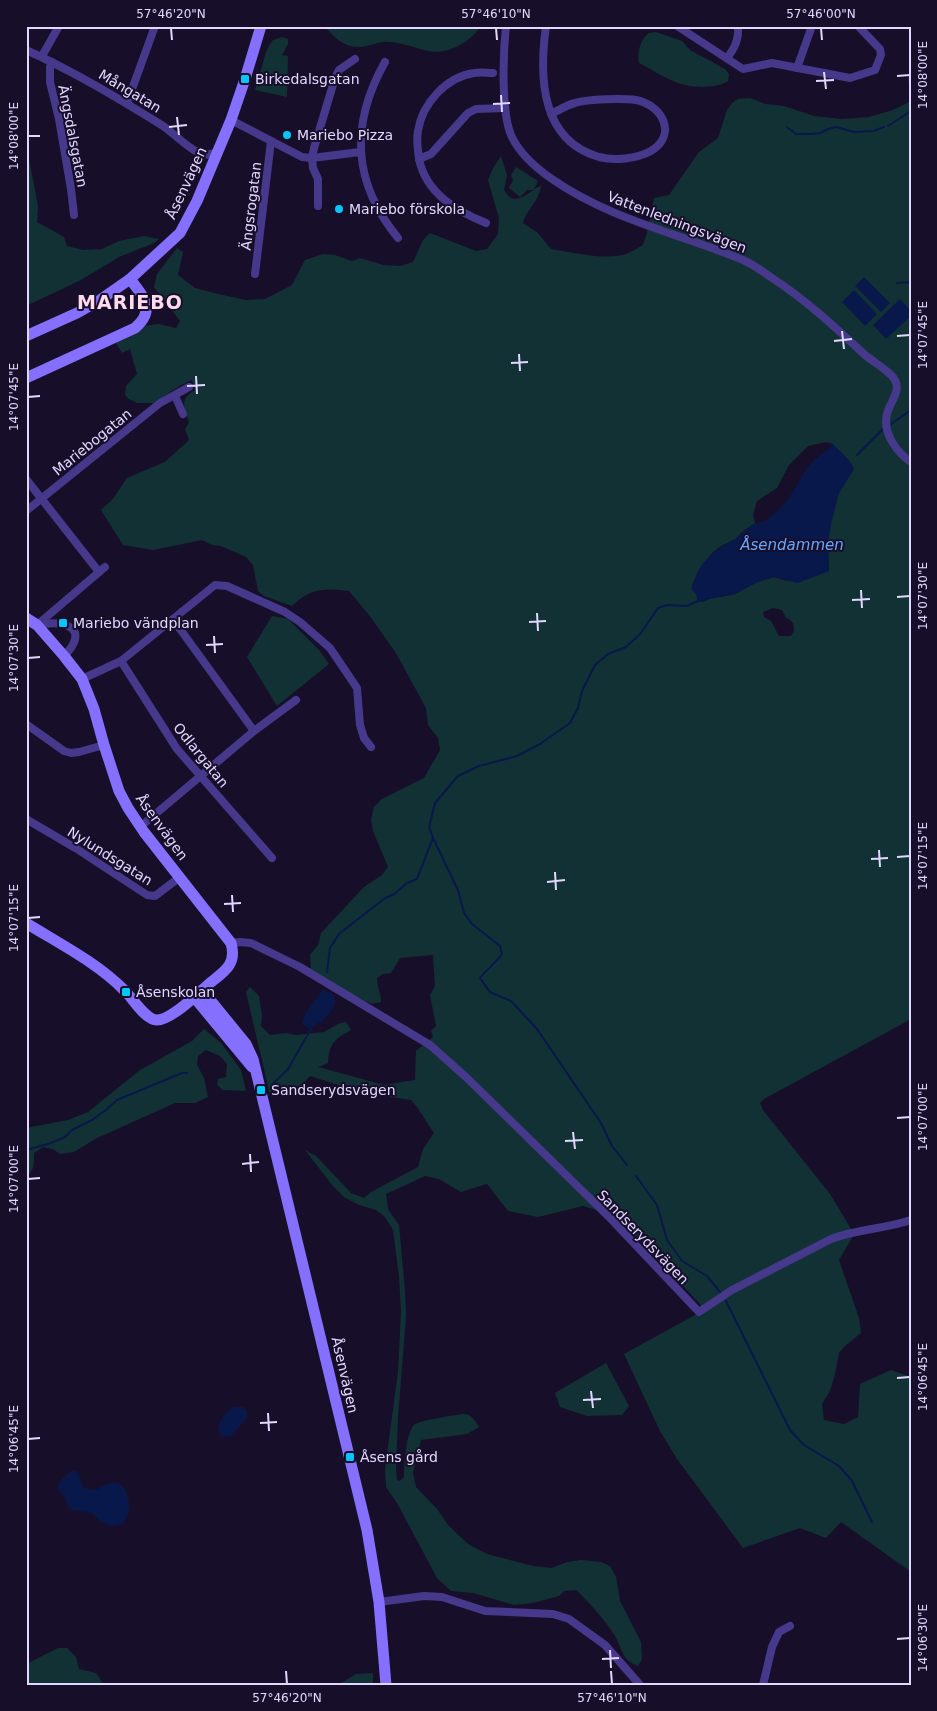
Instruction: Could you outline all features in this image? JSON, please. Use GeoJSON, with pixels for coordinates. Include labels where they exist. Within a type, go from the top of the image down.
{"type":"FeatureCollection","features":[{"type":"Feature","properties":{"kind":"street"},"geometry":{"type":"LineString","coordinates":[[42,56],[59,26]]}},
{"type":"Feature","properties":{"kind":"street"},"geometry":{"type":"LineString","coordinates":[[127,103],[155,26]]}},
{"type":"Feature","properties":{"kind":"street","name":"Vattenledningsvägen"},"geometry":{"type":"LineString","coordinates":[[506,26],[504,43],[505,108],[509,128],[516,144],[530,161],[561,185],[601,208],[745,260],[817,310],[866,355],[892,375],[896,381],[896,393],[886,415],[888,431],[896,450],[911,462]]}},
{"type":"Feature","properties":{"kind":"street"},"geometry":{"type":"LineString","coordinates":[[546,26],[543,57],[544,87],[551,114],[558,127],[576,146],[586,152],[610,159],[633,157],[645,154],[659,144],[665,130],[664,121],[660,113],[653,107],[640,101],[628,99],[575,103],[551,114]]}},
{"type":"Feature","properties":{"kind":"street"},"geometry":{"type":"LineString","coordinates":[[677,26],[743,69],[772,63],[850,78],[876,70],[881,55],[880,49],[858,26]]}},
{"type":"Feature","properties":{"kind":"street"},"geometry":{"type":"LineString","coordinates":[[727,58],[738,39],[738,26]]}},
{"type":"Feature","properties":{"kind":"street"},"geometry":{"type":"LineString","coordinates":[[797,68],[812,26]]}},
{"type":"Feature","properties":{"kind":"street","name":"Åsenvägen"},"geometry":{"type":"LineString","coordinates":[[26,336],[100,300],[130,279],[180,233],[197,201],[231,120],[261,27]]}},
{"type":"Feature","properties":{"kind":"street","name":"Mångatan"},"geometry":{"type":"LineString","coordinates":[[26,50],[42,56],[127,103],[166,127],[200,153],[212,154],[218,151]]}},
{"type":"Feature","properties":{"kind":"street"},"geometry":{"type":"LineString","coordinates":[[318,206],[318,179],[313,168],[312,158],[334,78],[339,70],[355,59]]}},
{"type":"Feature","properties":{"kind":"street","name":"Ängsdalsgatan"},"geometry":{"type":"LineString","coordinates":[[52,62],[49,75],[71,189],[74,215]]}},
{"type":"Feature","properties":{"kind":"street"},"geometry":{"type":"LineString","coordinates":[[385,62],[373,84],[365,109],[360,152],[365,175],[374,200],[380,213],[398,238]]}},
{"type":"Feature","properties":{"kind":"street"},"geometry":{"type":"LineString","coordinates":[[486,223],[462,213],[442,199],[428,182],[421,167],[417,144],[421,118],[441,89],[464,76],[474,73],[493,73]]}},
{"type":"Feature","properties":{"kind":"street"},"geometry":{"type":"LineString","coordinates":[[419,158],[431,154],[468,112],[476,109],[505,108]]}},
{"type":"Feature","properties":{"kind":"street"},"geometry":{"type":"LineString","coordinates":[[231,120],[302,157],[312,158],[360,152]]}},
{"type":"Feature","properties":{"kind":"street","name":"Ängsrogatan"},"geometry":{"type":"LineString","coordinates":[[255,274],[271,141]]}},
{"type":"Feature","properties":{"kind":"street"},"geometry":{"type":"LineString","coordinates":[[26,378],[135,328],[142,322],[147,313],[146,303],[130,279]]}},
{"type":"Feature","properties":{"kind":"street","name":"Mariebogatan"},"geometry":{"type":"LineString","coordinates":[[26,511],[160,403],[189,387]]}},
{"type":"Feature","properties":{"kind":"street"},"geometry":{"type":"LineString","coordinates":[[175,396],[184,414]]}},
{"type":"Feature","properties":{"kind":"street"},"geometry":{"type":"LineString","coordinates":[[26,479],[102,570],[37,625]]}},
{"type":"Feature","properties":{"kind":"street"},"geometry":{"type":"LineString","coordinates":[[82,680],[121,661],[215,585],[227,586],[285,612],[300,622],[330,648],[357,688],[360,725],[364,738],[371,747]]}},
{"type":"Feature","properties":{"kind":"street","name":"Åsenvägen"},"geometry":{"type":"LineString","coordinates":[[26,618],[37,625],[82,680],[94,709],[119,791],[140,826],[231,944]]}},
{"type":"Feature","properties":{"kind":"street"},"geometry":{"type":"LineString","coordinates":[[172,620],[254,731]]}},
{"type":"Feature","properties":{"kind":"street"},"geometry":{"type":"LineString","coordinates":[[37,625],[63,623],[71,627],[74,631],[75,641],[72,648],[64,656]]}},
{"type":"Feature","properties":{"kind":"street","name":"Odlargatan"},"geometry":{"type":"LineString","coordinates":[[121,661],[177,749],[272,858]]}},
{"type":"Feature","properties":{"kind":"street"},"geometry":{"type":"LineString","coordinates":[[140,826],[254,731],[296,700]]}},
{"type":"Feature","properties":{"kind":"street"},"geometry":{"type":"LineString","coordinates":[[26,724],[64,751],[71,753],[104,745]]}},
{"type":"Feature","properties":{"kind":"street","name":"Nylundsgatan"},"geometry":{"type":"LineString","coordinates":[[26,819],[146,895],[155,896],[180,877]]}},
{"type":"Feature","properties":{"kind":"street"},"geometry":{"type":"LineString","coordinates":[[26,923],[107,973],[148,1017],[154,1020],[161,1020],[169,1016],[230,966],[234,953],[231,944]]}},
{"type":"Feature","properties":{"kind":"street","name":"Sandserydsvägen"},"geometry":{"type":"LineString","coordinates":[[231,944],[240,942],[251,943],[300,967],[430,1045],[515,1124],[699,1312],[732,1290],[832,1239],[846,1234],[892,1226],[911,1220]]}},
{"type":"Feature","properties":{"kind":"street","name":"Åsenvägen"},"geometry":{"type":"LineString","coordinates":[[198,993],[246,1044],[253,1059],[372,1553],[386,1685]]}},
{"type":"Feature","properties":{"kind":"street"},"geometry":{"type":"LineString","coordinates":[[378,1602],[424,1596],[442,1597],[485,1611],[553,1614],[569,1619],[605,1645],[640,1685]]}},
{"type":"Feature","properties":{"kind":"street"},"geometry":{"type":"LineString","coordinates":[[763,1685],[772,1647],[780,1632],[790,1626]]}},
{"type":"Feature","properties":{"kind":"green space"},"geometry":{"type":"Polygon","coordinates":[[[324,26],[481,26],[465,42],[451,49],[436,52],[400,43],[387,42],[363,47],[350,46],[339,41],[324,26]]]}},
{"type":"Feature","properties":{"kind":"green space"},"geometry":{"type":"Polygon","coordinates":[[[656,32],[682,41],[690,50],[725,69],[729,74],[728,81],[708,87],[685,85],[677,83],[639,63],[638,55],[641,43],[649,33],[656,32]]]}},
{"type":"Feature","properties":{"kind":"green space"},"geometry":{"type":"Polygon","coordinates":[[[282,37],[288,39],[288,44],[282,55],[288,56],[287,97],[255,90],[267,49],[273,40],[282,37]]]}},
{"type":"Feature","properties":{"kind":"green space"},"geometry":{"type":"Polygon","coordinates":[[[911,71],[911,101],[908,78],[911,71]]]}},
{"type":"Feature","properties":{"kind":"green space"},"geometry":{"type":"Polygon","coordinates":[[[750,98],[765,104],[784,106],[814,116],[842,119],[869,117],[893,110],[911,101],[911,1019],[764,1099],[760,1103],[763,1110],[830,1194],[853,1232],[852,1238],[839,1260],[859,1318],[861,1333],[839,1353],[830,1391],[822,1404],[824,1420],[844,1424],[858,1417],[860,1384],[891,1370],[911,1377],[911,1572],[841,1522],[826,1538],[800,1528],[743,1548],[677,1459],[660,1431],[624,1354],[695,1315],[701,1305],[617,1216],[583,1206],[538,1217],[508,1211],[487,1184],[461,1192],[439,1179],[425,1176],[386,1194],[388,1209],[399,1225],[406,1317],[398,1417],[397,1480],[400,1481],[404,1477],[409,1434],[415,1424],[461,1414],[471,1417],[479,1427],[467,1434],[421,1440],[413,1473],[416,1487],[437,1509],[448,1525],[468,1544],[487,1554],[533,1566],[552,1568],[567,1562],[581,1560],[601,1562],[610,1566],[616,1577],[620,1601],[641,1642],[642,1659],[638,1666],[625,1658],[607,1624],[576,1590],[564,1591],[559,1596],[533,1603],[514,1605],[473,1593],[451,1591],[437,1578],[397,1503],[386,1487],[385,1469],[398,1372],[401,1311],[393,1230],[385,1217],[376,1210],[359,1205],[344,1197],[332,1185],[305,1150],[316,1156],[351,1193],[364,1198],[371,1192],[418,1167],[423,1149],[434,1133],[411,1100],[364,1093],[310,1076],[292,1090],[270,1095],[246,992],[250,987],[259,996],[262,1016],[261,1026],[270,1035],[324,1032],[346,1022],[351,1030],[340,1036],[333,1043],[328,1063],[318,1067],[384,1085],[415,1080],[416,1051],[433,1037],[431,1031],[436,1026],[430,995],[435,986],[433,955],[400,958],[391,973],[383,974],[377,978],[381,1002],[372,1004],[327,983],[311,971],[310,955],[318,945],[321,933],[364,887],[382,875],[388,867],[373,831],[371,819],[374,807],[382,799],[424,778],[440,750],[438,738],[428,725],[426,708],[396,653],[349,591],[318,591],[305,596],[292,606],[264,596],[258,591],[253,565],[246,557],[221,546],[212,545],[202,540],[153,550],[123,545],[101,510],[113,499],[127,478],[165,462],[189,440],[185,429],[189,422],[184,404],[190,393],[195,390],[192,380],[153,403],[137,403],[129,399],[125,395],[126,386],[137,374],[130,349],[122,353],[116,343],[142,326],[159,324],[176,328],[180,321],[154,287],[157,274],[177,248],[183,252],[178,275],[195,288],[246,300],[265,299],[292,285],[305,260],[323,254],[335,255],[352,261],[360,258],[383,265],[400,266],[413,262],[423,240],[430,233],[476,251],[487,249],[498,234],[499,218],[488,180],[501,156],[507,175],[504,190],[511,198],[518,199],[534,190],[527,190],[520,197],[509,188],[513,180],[511,175],[516,167],[538,181],[534,189],[541,186],[540,192],[523,223],[537,232],[551,249],[605,257],[622,255],[643,245],[654,198],[669,195],[699,152],[718,138],[727,110],[738,99],[750,98]],[[826,442],[808,446],[789,465],[777,488],[757,501],[753,515],[755,523],[736,539],[721,546],[711,554],[694,580],[698,601],[703,602],[735,594],[757,582],[774,577],[787,581],[829,571],[828,543],[833,444],[826,442]],[[773,608],[763,612],[764,617],[771,621],[779,636],[791,636],[794,631],[793,623],[786,618],[782,610],[773,608]]]}},
{"type":"Feature","properties":{"kind":"green space"},"geometry":{"type":"Polygon","coordinates":[[[26,143],[38,206],[37,222],[64,237],[67,246],[83,250],[102,249],[119,241],[144,236],[159,239],[154,243],[119,257],[79,281],[26,306],[26,143]]]}},
{"type":"Feature","properties":{"kind":"green space"},"geometry":{"type":"Polygon","coordinates":[[[272,616],[288,619],[319,650],[329,664],[277,706],[247,657],[272,616]]]}},
{"type":"Feature","properties":{"kind":"green space"},"geometry":{"type":"Polygon","coordinates":[[[204,1029],[221,1043],[241,1070],[246,1091],[223,1090],[217,1085],[218,1079],[226,1077],[227,1064],[220,1056],[206,1050],[198,1056],[197,1065],[204,1078],[208,1097],[195,1103],[175,1103],[95,1139],[74,1152],[60,1154],[53,1149],[43,1147],[34,1153],[34,1163],[31,1172],[26,1176],[26,1130],[31,1127],[68,1120],[88,1112],[140,1070],[192,1041],[204,1029]]]}},
{"type":"Feature","properties":{"kind":"green space"},"geometry":{"type":"Polygon","coordinates":[[[606,1363],[629,1406],[622,1415],[587,1416],[560,1407],[555,1393],[606,1363]]]}},
{"type":"Feature","properties":{"kind":"green space"},"geometry":{"type":"Polygon","coordinates":[[[58,1648],[67,1648],[76,1657],[79,1669],[96,1673],[104,1685],[26,1685],[26,1661],[30,1662],[58,1648]]]}},
{"type":"Feature","properties":{"kind":"green space"},"geometry":{"type":"Polygon","coordinates":[[[373,1673],[373,1685],[338,1685],[356,1674],[373,1673]]]}},
{"type":"Feature","properties":{"kind":"water"},"geometry":{"type":"Polygon","coordinates":[[[864,277],[890,303],[881,312],[855,286],[864,277]]]}},
{"type":"Feature","properties":{"kind":"water"},"geometry":{"type":"Polygon","coordinates":[[[854,290],[877,314],[865,326],[842,302],[854,290]]]}},
{"type":"Feature","properties":{"kind":"water"},"geometry":{"type":"Polygon","coordinates":[[[900,299],[911,311],[911,316],[886,339],[873,325],[900,299]]]}},
{"type":"Feature","properties":{"kind":"water","name":"Åsendammen"},"geometry":{"type":"Polygon","coordinates":[[[833,444],[849,460],[854,469],[839,493],[831,524],[828,543],[829,571],[798,583],[774,577],[757,582],[735,594],[703,602],[698,601],[696,594],[691,589],[698,571],[707,559],[752,525],[765,521],[778,511],[788,499],[808,467],[833,444]]]}},
{"type":"Feature","properties":{"kind":"water"},"geometry":{"type":"Polygon","coordinates":[[[323,989],[333,995],[334,1005],[322,1021],[317,1025],[307,1028],[303,1025],[305,1015],[323,989]]]}},
{"type":"Feature","properties":{"kind":"water"},"geometry":{"type":"Polygon","coordinates":[[[234,1407],[243,1407],[247,1411],[247,1418],[230,1437],[221,1436],[219,1424],[234,1407]]]}},
{"type":"Feature","properties":{"kind":"water"},"geometry":{"type":"Polygon","coordinates":[[[73,1470],[77,1472],[84,1488],[95,1490],[114,1482],[122,1486],[127,1495],[129,1509],[122,1524],[111,1526],[100,1521],[92,1513],[73,1510],[68,1507],[66,1499],[57,1488],[62,1479],[73,1470]]]}},
{"type":"Feature","properties":{"kind":"waterway"},"geometry":{"type":"LineString","coordinates":[[888,126],[911,111]]}},
{"type":"Feature","properties":{"kind":"waterway"},"geometry":{"type":"LineString","coordinates":[[787,127],[796,134],[820,133],[836,127],[854,132],[873,131],[884,127]]}},
{"type":"Feature","properties":{"kind":"waterway"},"geometry":{"type":"LineString","coordinates":[[897,283],[911,282]]}},
{"type":"Feature","properties":{"kind":"waterway"},"geometry":{"type":"LineString","coordinates":[[888,426],[911,410]]}},
{"type":"Feature","properties":{"kind":"waterway"},"geometry":{"type":"LineString","coordinates":[[857,455],[884,428]]}},
{"type":"Feature","properties":{"kind":"waterway"},"geometry":{"type":"LineString","coordinates":[[327,972],[330,948],[339,934],[385,898],[394,894],[407,883],[417,879],[433,838],[429,827],[435,803],[458,776],[479,766],[517,756],[540,744],[570,723],[578,708],[582,691],[595,665],[608,654],[626,647],[640,634],[658,608],[667,605],[687,606],[698,601]]}},
{"type":"Feature","properties":{"kind":"waterway"},"geometry":{"type":"LineString","coordinates":[[434,840],[458,890],[464,913],[472,924],[500,946],[502,954],[480,978],[490,992],[511,1001],[537,1029],[601,1123],[612,1146],[627,1165]]}},
{"type":"Feature","properties":{"kind":"waterway"},"geometry":{"type":"LineString","coordinates":[[273,1084],[288,1069],[312,1027]]}},
{"type":"Feature","properties":{"kind":"waterway"},"geometry":{"type":"LineString","coordinates":[[26,1150],[65,1137],[72,1130],[92,1120],[117,1100],[182,1073],[187,1073]]}},
{"type":"Feature","properties":{"kind":"waterway"},"geometry":{"type":"LineString","coordinates":[[636,1176],[657,1205],[667,1240],[682,1261],[707,1276],[720,1292]]}},
{"type":"Feature","properties":{"kind":"waterway"},"geometry":{"type":"LineString","coordinates":[[726,1301],[790,1430],[804,1445],[839,1466],[852,1481],[872,1522]]}},
{"type":"Feature","properties":{"kind":"place","name":"Birkedalsgatan"},"geometry":{"type":"Point","coordinates":[245,79]}},
{"type":"Feature","properties":{"kind":"place","name":"Mariebo Pizza"},"geometry":{"type":"Point","coordinates":[287,135]}},
{"type":"Feature","properties":{"kind":"place","name":"Mariebo förskola"},"geometry":{"type":"Point","coordinates":[339,209]}},
{"type":"Feature","properties":{"kind":"place","name":"Mariebo vändplan"},"geometry":{"type":"Point","coordinates":[63,623]}},
{"type":"Feature","properties":{"kind":"place","name":"Åsenskolan"},"geometry":{"type":"Point","coordinates":[126,992]}},
{"type":"Feature","properties":{"kind":"place","name":"Sandserydsvägen"},"geometry":{"type":"Point","coordinates":[261,1090]}},
{"type":"Feature","properties":{"kind":"place","name":"Åsens gård"},"geometry":{"type":"Point","coordinates":[350,1457]}},
{"type":"Feature","properties":{"kind":"district","name":"MARIEBO"},"geometry":{"type":"Point","coordinates":[130,302]}}]}
